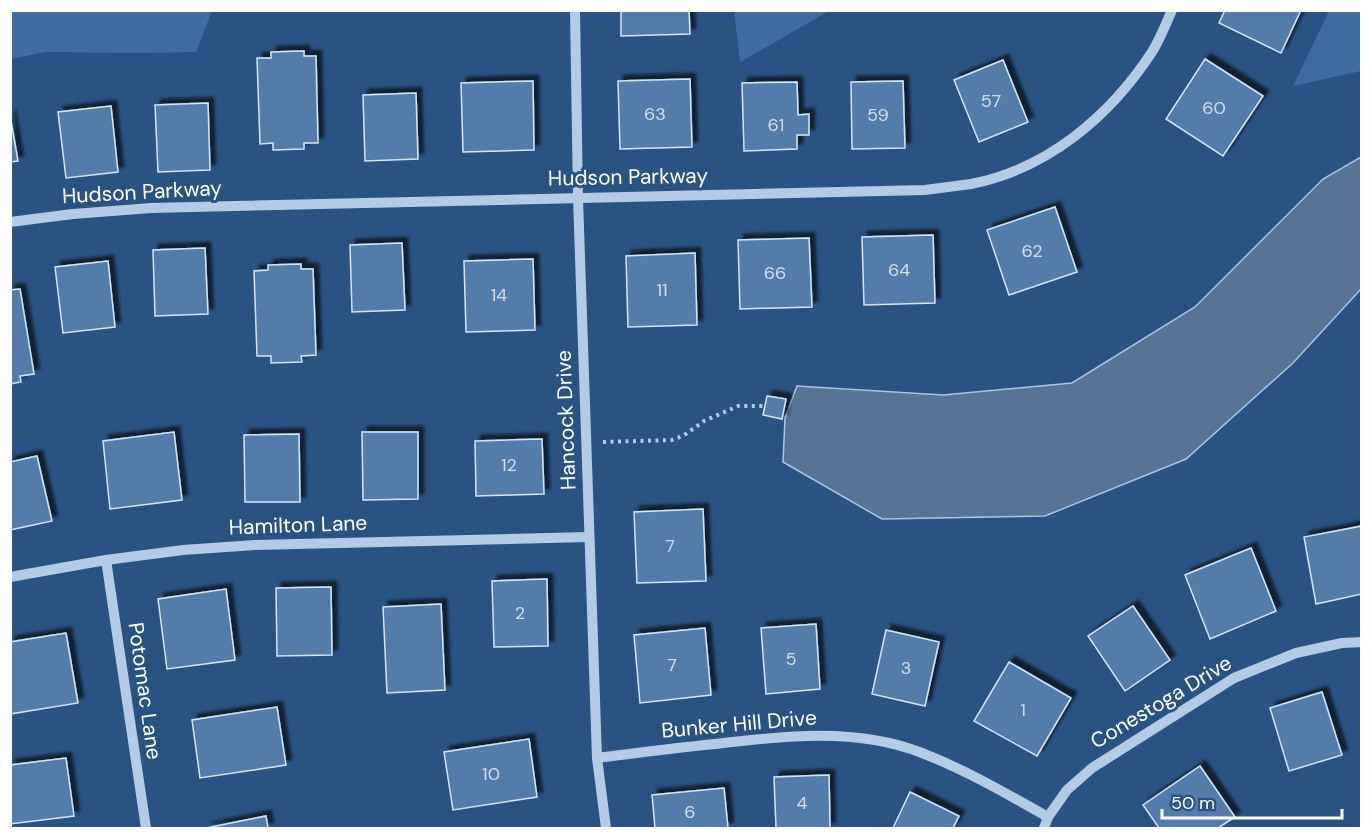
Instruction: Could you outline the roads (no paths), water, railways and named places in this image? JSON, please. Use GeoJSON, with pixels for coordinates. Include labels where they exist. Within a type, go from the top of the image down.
{"type":"FeatureCollection","features":[{"type":"Feature","properties":{"kind":"street","name":"Hancock Drive"},"geometry":{"type":"LineString","coordinates":[[575,10],[578,198],[597,758],[606,828]]}},
{"type":"Feature","properties":{"kind":"street","name":"Hudson Parkway"},"geometry":{"type":"LineString","coordinates":[[10,222],[151,208],[925,190],[973,183],[1022,168],[1054,152],[1091,125],[1123,92],[1153,50],[1172,10]]}},
{"type":"Feature","properties":{"kind":"street","name":"Hamilton Lane"},"geometry":{"type":"LineString","coordinates":[[10,577],[106,560],[183,550],[255,545],[589,537]]}},
{"type":"Feature","properties":{"kind":"street","name":"Potomac Lane"},"geometry":{"type":"LineString","coordinates":[[106,560],[146,828]]}},
{"type":"Feature","properties":{"kind":"street","name":"Conestoga Drive"},"geometry":{"type":"LineString","coordinates":[[1044,828],[1048,817],[1067,790],[1092,768],[1234,678],[1296,653],[1342,643],[1362,642]]}},
{"type":"Feature","properties":{"kind":"street","name":"Bunker Hill Drive"},"geometry":{"type":"LineString","coordinates":[[597,758],[770,737],[828,735],[876,741],[921,752],[981,780],[1048,817]]}}]}
